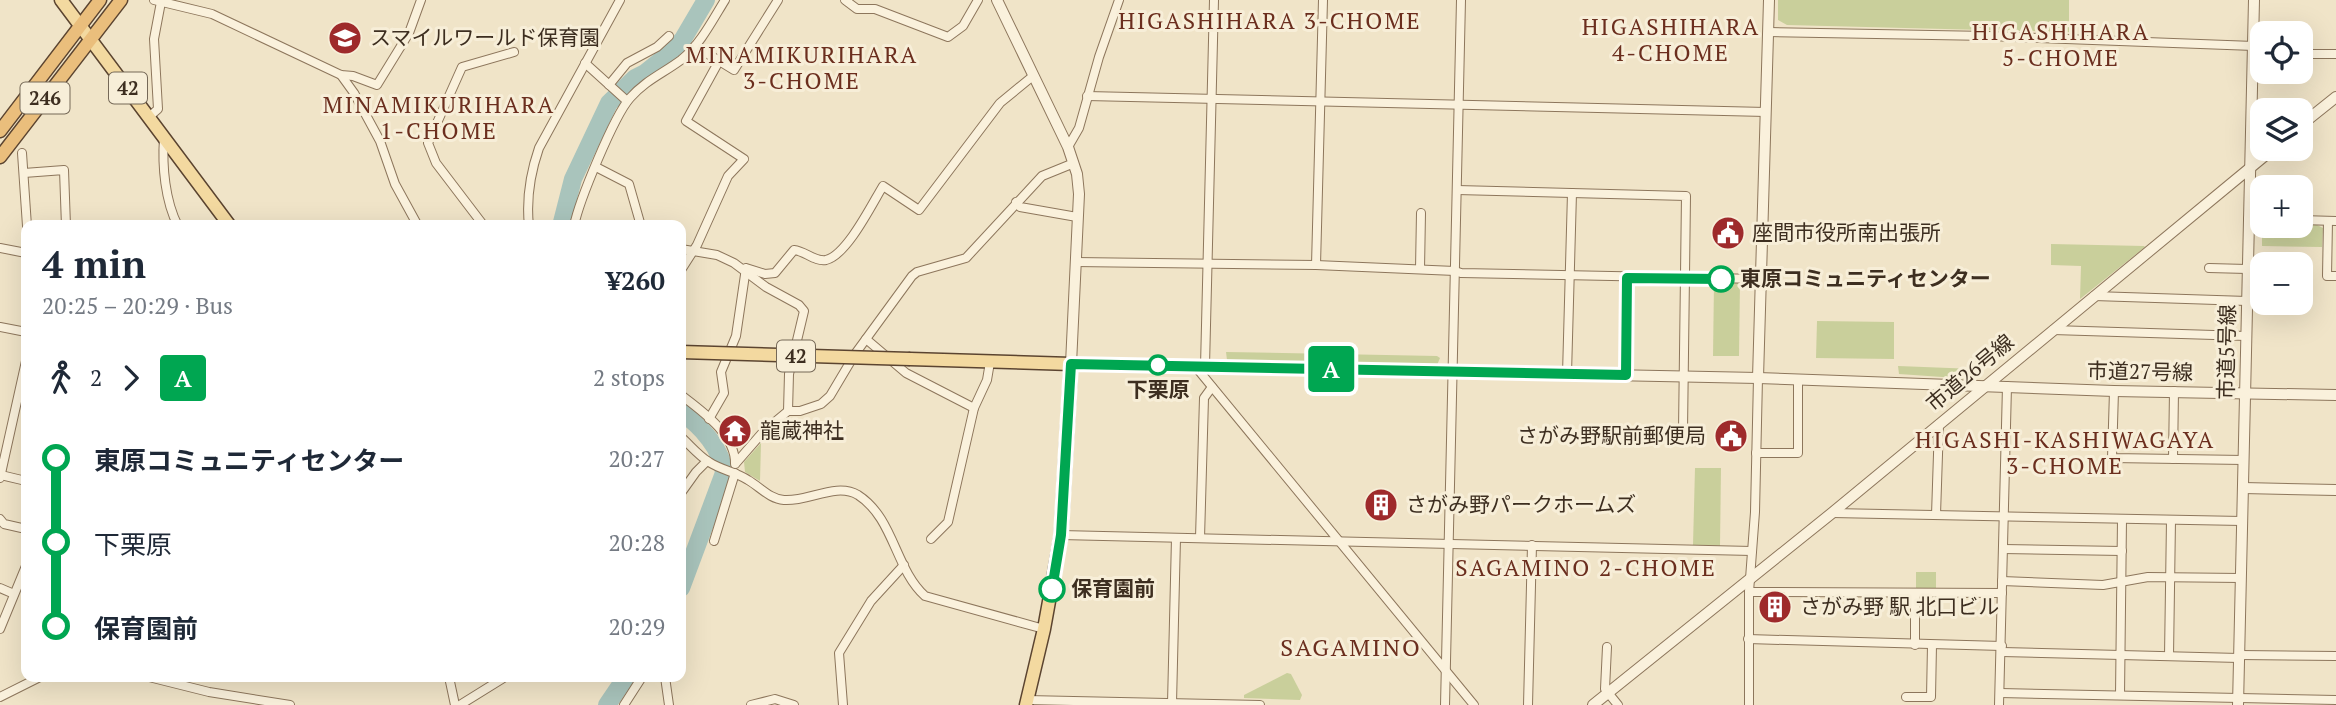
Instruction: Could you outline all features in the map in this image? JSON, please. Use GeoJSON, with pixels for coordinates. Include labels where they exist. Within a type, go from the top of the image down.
{"type":"FeatureCollection","features":[{"type":"Feature","properties":{"kind":"highway","name":"246"},"geometry":{"type":"LineString","coordinates":[[0,131],[100,0]]}},
{"type":"Feature","properties":{"kind":"highway","name":"246"},"geometry":{"type":"LineString","coordinates":[[0,157],[121,0]]}},
{"type":"Feature","properties":{"kind":"main road","name":"42"},"geometry":{"type":"LineString","coordinates":[[61,0],[226,220]]}},
{"type":"Feature","properties":{"kind":"main road","name":"42"},"geometry":{"type":"LineString","coordinates":[[686,352],[1071,364]]}},
{"type":"Feature","properties":{"kind":"main road"},"geometry":{"type":"LineString","coordinates":[[1027,702],[1061,535],[1071,364]]}},
{"type":"Feature","properties":{"kind":"street"},"geometry":{"type":"LineString","coordinates":[[149,117],[158,109],[155,39],[157,1],[212,14],[341,75],[353,76],[377,85],[409,33],[421,0]]}},
{"type":"Feature","properties":{"kind":"street"},"geometry":{"type":"LineString","coordinates":[[529,220],[528,196],[539,148],[620,0]]}},
{"type":"Feature","properties":{"kind":"street"},"geometry":{"type":"LineString","coordinates":[[577,220],[583,196],[626,100],[648,80],[681,60],[695,46],[725,0]]}},
{"type":"Feature","properties":{"kind":"street"},"geometry":{"type":"LineString","coordinates":[[695,46],[734,70],[778,0]]}},
{"type":"Feature","properties":{"kind":"street"},"geometry":{"type":"LineString","coordinates":[[845,0],[857,9],[866,4],[948,37],[963,26],[978,0]]}},
{"type":"Feature","properties":{"kind":"street"},"geometry":{"type":"LineString","coordinates":[[997,0],[1068,147],[1079,186],[1071,364]]}},
{"type":"Feature","properties":{"kind":"street"},"geometry":{"type":"LineString","coordinates":[[1068,147],[1079,128],[1119,0]]}},
{"type":"Feature","properties":{"kind":"street"},"geometry":{"type":"LineString","coordinates":[[1214,0],[1208,264],[1200,366],[1212,387],[1474,705]]}},
{"type":"Feature","properties":{"kind":"street"},"geometry":{"type":"LineString","coordinates":[[1316,265],[1323,0]]}},
{"type":"Feature","properties":{"kind":"street"},"geometry":{"type":"LineString","coordinates":[[1446,705],[1447,544],[1461,0]]}},
{"type":"Feature","properties":{"kind":"street"},"geometry":{"type":"LineString","coordinates":[[1749,705],[1749,592],[1756,453],[1769,0]]}},
{"type":"Feature","properties":{"kind":"street","name":"市道5号線"},"geometry":{"type":"LineString","coordinates":[[2254,0],[2255,21]]}},
{"type":"Feature","properties":{"kind":"street"},"geometry":{"type":"LineString","coordinates":[[1769,32],[1988,36],[2250,52]]}},
{"type":"Feature","properties":{"kind":"street"},"geometry":{"type":"LineString","coordinates":[[609,85],[627,63],[656,47],[669,36]]}},
{"type":"Feature","properties":{"kind":"street"},"geometry":{"type":"LineString","coordinates":[[479,220],[436,163],[428,143],[462,67],[514,52]]}},
{"type":"Feature","properties":{"kind":"street"},"geometry":{"type":"LineString","coordinates":[[2313,54],[2336,54]]}},
{"type":"Feature","properties":{"kind":"street"},"geometry":{"type":"LineString","coordinates":[[686,261],[723,186],[744,159],[687,121],[719,61]]}},
{"type":"Feature","properties":{"kind":"street"},"geometry":{"type":"LineString","coordinates":[[584,63],[626,100]]}},
{"type":"Feature","properties":{"kind":"street"},"geometry":{"type":"LineString","coordinates":[[341,75],[380,141],[395,184],[415,220]]}},
{"type":"Feature","properties":{"kind":"street"},"geometry":{"type":"LineString","coordinates":[[744,271],[746,268],[765,274],[775,273],[794,250],[819,259],[830,258],[850,241],[883,186],[919,210],[1000,103],[1033,76]]}},
{"type":"Feature","properties":{"kind":"street","name":"市道5号線"},"geometry":{"type":"LineString","coordinates":[[2238,702],[2248,219],[2254,84]]}},
{"type":"Feature","properties":{"kind":"street"},"geometry":{"type":"LineString","coordinates":[[1087,96],[1766,111]]}},
{"type":"Feature","properties":{"kind":"street"},"geometry":{"type":"LineString","coordinates":[[2313,115],[2336,97]]}},
{"type":"Feature","properties":{"kind":"street"},"geometry":{"type":"LineString","coordinates":[[164,138],[162,161],[176,220]]}},
{"type":"Feature","properties":{"kind":"street"},"geometry":{"type":"LineString","coordinates":[[22,153],[27,220]]}},
{"type":"Feature","properties":{"kind":"street","name":"市道26号線"},"geometry":{"type":"LineString","coordinates":[[1593,705],[1832,513],[2258,161]]}},
{"type":"Feature","properties":{"kind":"street"},"geometry":{"type":"LineString","coordinates":[[714,541],[736,463],[763,432],[788,411],[800,411],[821,404],[830,396],[866,339],[912,276],[917,272],[966,258],[1042,176],[1074,163]]}},
{"type":"Feature","properties":{"kind":"street"},"geometry":{"type":"LineString","coordinates":[[596,167],[629,184],[639,220]]}},
{"type":"Feature","properties":{"kind":"street"},"geometry":{"type":"LineString","coordinates":[[24,173],[64,170],[66,220]]}},
{"type":"Feature","properties":{"kind":"street"},"geometry":{"type":"LineString","coordinates":[[1457,190],[1686,196],[1683,431]]}},
{"type":"Feature","properties":{"kind":"street"},"geometry":{"type":"LineString","coordinates":[[1567,374],[1572,193]]}},
{"type":"Feature","properties":{"kind":"street"},"geometry":{"type":"LineString","coordinates":[[1016,202],[1020,207],[1077,217]]}},
{"type":"Feature","properties":{"kind":"street"},"geometry":{"type":"LineString","coordinates":[[1420,269],[1421,214]]}},
{"type":"Feature","properties":{"kind":"street"},"geometry":{"type":"LineString","coordinates":[[2313,220],[2332,221],[2327,276],[2336,276]]}},
{"type":"Feature","properties":{"kind":"street"},"geometry":{"type":"LineString","coordinates":[[0,248],[21,252]]}},
{"type":"Feature","properties":{"kind":"street"},"geometry":{"type":"LineString","coordinates":[[686,250],[717,255],[766,287],[799,304],[804,311],[789,374],[788,411]]}},
{"type":"Feature","properties":{"kind":"street"},"geometry":{"type":"LineString","coordinates":[[1075,262],[1316,265],[1461,273],[1761,279]]}},
{"type":"Feature","properties":{"kind":"street"},"geometry":{"type":"LineString","coordinates":[[2209,268],[2247,269]]}},
{"type":"Feature","properties":{"kind":"street"},"geometry":{"type":"LineString","coordinates":[[709,419],[724,393],[721,372],[736,336],[744,271]]}},
{"type":"Feature","properties":{"kind":"street"},"geometry":{"type":"LineString","coordinates":[[2094,296],[2247,301]]}},
{"type":"Feature","properties":{"kind":"street"},"geometry":{"type":"LineString","coordinates":[[0,327],[21,331]]}},
{"type":"Feature","properties":{"kind":"street"},"geometry":{"type":"LineString","coordinates":[[2053,330],[2246,336]]}},
{"type":"Feature","properties":{"kind":"street"},"geometry":{"type":"LineString","coordinates":[[866,339],[914,378],[974,408]]}},
{"type":"Feature","properties":{"kind":"street"},"geometry":{"type":"LineString","coordinates":[[931,539],[948,522],[974,408],[987,380],[990,362]]}},
{"type":"Feature","properties":{"kind":"street","name":"市道27号線"},"geometry":{"type":"LineString","coordinates":[[1071,364],[1682,376],[2114,391],[2336,395]]}},
{"type":"Feature","properties":{"kind":"street"},"geometry":{"type":"LineString","coordinates":[[1756,453],[1798,453],[1798,379]]}},
{"type":"Feature","properties":{"kind":"street"},"geometry":{"type":"LineString","coordinates":[[21,384],[1,477],[21,480]]}},
{"type":"Feature","properties":{"kind":"street"},"geometry":{"type":"LineString","coordinates":[[1999,705],[2007,386]]}},
{"type":"Feature","properties":{"kind":"street"},"geometry":{"type":"LineString","coordinates":[[1200,538],[1204,398],[1212,387]]}},
{"type":"Feature","properties":{"kind":"street"},"geometry":{"type":"LineString","coordinates":[[2114,391],[2112,458],[2244,460]]}},
{"type":"Feature","properties":{"kind":"street"},"geometry":{"type":"LineString","coordinates":[[2173,459],[2174,391]]}},
{"type":"Feature","properties":{"kind":"street"},"geometry":{"type":"LineString","coordinates":[[686,399],[728,440],[736,463]]}},
{"type":"Feature","properties":{"kind":"street"},"geometry":{"type":"LineString","coordinates":[[1936,515],[1938,424]]}},
{"type":"Feature","properties":{"kind":"street"},"geometry":{"type":"LineString","coordinates":[[686,441],[710,463],[733,472],[780,500],[796,500],[839,491],[849,491],[857,495],[882,522],[918,590],[925,596],[1044,629]]}},
{"type":"Feature","properties":{"kind":"street"},"geometry":{"type":"LineString","coordinates":[[686,486],[696,472],[710,463]]}},
{"type":"Feature","properties":{"kind":"street"},"geometry":{"type":"LineString","coordinates":[[2243,488],[2336,490]]}},
{"type":"Feature","properties":{"kind":"street"},"geometry":{"type":"LineString","coordinates":[[1832,513],[2242,521]]}},
{"type":"Feature","properties":{"kind":"street"},"geometry":{"type":"LineString","coordinates":[[0,519],[4,524],[21,528]]}},
{"type":"Feature","properties":{"kind":"street"},"geometry":{"type":"LineString","coordinates":[[2114,705],[2122,655],[2122,519]]}},
{"type":"Feature","properties":{"kind":"street"},"geometry":{"type":"LineString","coordinates":[[2169,656],[2171,520]]}},
{"type":"Feature","properties":{"kind":"street"},"geometry":{"type":"LineString","coordinates":[[1061,535],[1752,551]]}},
{"type":"Feature","properties":{"kind":"street"},"geometry":{"type":"LineString","coordinates":[[1172,703],[1176,538]]}},
{"type":"Feature","properties":{"kind":"street"},"geometry":{"type":"LineString","coordinates":[[1528,705],[1532,545]]}},
{"type":"Feature","properties":{"kind":"street"},"geometry":{"type":"LineString","coordinates":[[2003,549],[2122,551]]}},
{"type":"Feature","properties":{"kind":"street"},"geometry":{"type":"LineString","coordinates":[[843,705],[839,653],[871,601],[904,565]]}},
{"type":"Feature","properties":{"kind":"street"},"geometry":{"type":"LineString","coordinates":[[2002,581],[2103,585],[2148,577],[2241,578]]}},
{"type":"Feature","properties":{"kind":"street"},"geometry":{"type":"LineString","coordinates":[[0,629],[21,578]]}},
{"type":"Feature","properties":{"kind":"street"},"geometry":{"type":"LineString","coordinates":[[0,588],[14,594]]}},
{"type":"Feature","properties":{"kind":"street"},"geometry":{"type":"LineString","coordinates":[[1749,592],[2002,593]]}},
{"type":"Feature","properties":{"kind":"street"},"geometry":{"type":"LineString","coordinates":[[1914,593],[1915,645]]}},
{"type":"Feature","properties":{"kind":"street"},"geometry":{"type":"LineString","coordinates":[[1748,639],[2122,655],[2336,656]]}},
{"type":"Feature","properties":{"kind":"street"},"geometry":{"type":"LineString","coordinates":[[1906,697],[1931,697],[1932,645]]}},
{"type":"Feature","properties":{"kind":"street"},"geometry":{"type":"LineString","coordinates":[[1607,647],[1605,689],[1618,705]]}},
{"type":"Feature","properties":{"kind":"street"},"geometry":{"type":"LineString","coordinates":[[0,697],[30,682]]}},
{"type":"Feature","properties":{"kind":"street"},"geometry":{"type":"LineString","coordinates":[[170,682],[253,702],[290,705]]}},
{"type":"Feature","properties":{"kind":"street"},"geometry":{"type":"LineString","coordinates":[[450,682],[457,705],[496,682]]}},
{"type":"Feature","properties":{"kind":"street"},"geometry":{"type":"LineString","coordinates":[[624,705],[639,682]]}},
{"type":"Feature","properties":{"kind":"street"},"geometry":{"type":"LineString","coordinates":[[666,682],[669,705]]}},
{"type":"Feature","properties":{"kind":"street"},"geometry":{"type":"LineString","coordinates":[[2000,693],[2117,695],[2238,702],[2336,700]]}},
{"type":"Feature","properties":{"kind":"street"},"geometry":{"type":"LineString","coordinates":[[751,705],[775,699],[794,705]]}},
{"type":"Feature","properties":{"kind":"street"},"geometry":{"type":"LineString","coordinates":[[1027,702],[1260,705]]}},
{"type":"Feature","properties":{"kind":"green space"},"geometry":{"type":"Polygon","coordinates":[[[1778,0],[2069,0],[2069,32],[1787,25],[1778,20],[1778,0]]]}},
{"type":"Feature","properties":{"kind":"green space"},"geometry":{"type":"Polygon","coordinates":[[[2313,225],[2323,228],[2322,247],[2262,246],[2262,238],[2313,238],[2313,225]]]}},
{"type":"Feature","properties":{"kind":"green space"},"geometry":{"type":"Polygon","coordinates":[[[2051,244],[2145,247],[2080,299],[2081,266],[2051,265],[2051,244]]]}},
{"type":"Feature","properties":{"kind":"green space"},"geometry":{"type":"Polygon","coordinates":[[[1714,282],[1740,283],[1739,356],[1713,356],[1714,282]]]}},
{"type":"Feature","properties":{"kind":"green space"},"geometry":{"type":"Polygon","coordinates":[[[1817,321],[1894,322],[1894,359],[1816,358],[1817,321]]]}},
{"type":"Feature","properties":{"kind":"green space"},"geometry":{"type":"Polygon","coordinates":[[[1226,352],[1440,358],[1437,365],[1254,361],[1227,360],[1226,352]]]}},
{"type":"Feature","properties":{"kind":"green space"},"geometry":{"type":"Polygon","coordinates":[[[1898,366],[1975,369],[1982,372],[1971,379],[1899,374],[1898,366]]]}},
{"type":"Feature","properties":{"kind":"green space"},"geometry":{"type":"Polygon","coordinates":[[[761,443],[760,481],[745,472],[744,462],[761,443]]]}},
{"type":"Feature","properties":{"kind":"green space"},"geometry":{"type":"Polygon","coordinates":[[[1695,468],[1721,468],[1720,546],[1693,545],[1695,468]]]}},
{"type":"Feature","properties":{"kind":"green space"},"geometry":{"type":"Polygon","coordinates":[[[1916,572],[1936,572],[1936,590],[1916,590],[1916,572]]]}},
{"type":"Feature","properties":{"kind":"green space"},"geometry":{"type":"Polygon","coordinates":[[[1287,673],[1291,674],[1302,695],[1300,700],[1244,698],[1244,695],[1287,673]]]}},
{"type":"Feature","properties":{"kind":"waterway"},"geometry":{"type":"LineString","coordinates":[[563,220],[573,179],[609,103],[635,78],[670,53],[683,39],[706,0]]}},
{"type":"Feature","properties":{"kind":"waterway"},"geometry":{"type":"LineString","coordinates":[[686,416],[715,447],[724,473],[686,575]]}},
{"type":"Feature","properties":{"kind":"waterway"},"geometry":{"type":"LineString","coordinates":[[607,705],[623,682]]}},
{"type":"Feature","properties":{"kind":"bus line","name":"A"},"geometry":{"type":"LineString","coordinates":[[1052,589],[1061,535],[1071,364],[1626,375],[1627,278],[1721,279]]}},
{"type":"Feature","properties":{"kind":"place","name":"スマイルワールド保育園"},"geometry":{"type":"Point","coordinates":[345,38]}},
{"type":"Feature","properties":{"kind":"place","name":"座間市役所南出張所"},"geometry":{"type":"Point","coordinates":[1728,233]}},
{"type":"Feature","properties":{"kind":"place","name":"東原コミュニティセンター"},"geometry":{"type":"Point","coordinates":[1721,279]}},
{"type":"Feature","properties":{"kind":"place","name":"下栗原"},"geometry":{"type":"Point","coordinates":[1158,365]}},
{"type":"Feature","properties":{"kind":"place","name":"龍蔵神社"},"geometry":{"type":"Point","coordinates":[735,431]}},
{"type":"Feature","properties":{"kind":"place","name":"さがみ野駅前郵便局"},"geometry":{"type":"Point","coordinates":[1731,436]}},
{"type":"Feature","properties":{"kind":"place","name":"さがみ野パークホームズ"},"geometry":{"type":"Point","coordinates":[1381,505]}},
{"type":"Feature","properties":{"kind":"place","name":"保育園前"},"geometry":{"type":"Point","coordinates":[1052,589]}},
{"type":"Feature","properties":{"kind":"place","name":"さがみ野 駅 北口ビル"},"geometry":{"type":"Point","coordinates":[1775,607]}},
{"type":"Feature","properties":{"kind":"district","name":"HIGASHIHARA 3-CHOME"},"geometry":{"type":"Point","coordinates":[1270,21]}},
{"type":"Feature","properties":{"kind":"district","name":"HIGASHIHARA 4-CHOME"},"geometry":{"type":"Point","coordinates":[1671,40]}},
{"type":"Feature","properties":{"kind":"district","name":"HIGASHIHARA 5-CHOME"},"geometry":{"type":"Point","coordinates":[2061,45]}},
{"type":"Feature","properties":{"kind":"district","name":"MINAMIKURIHARA 3-CHOME"},"geometry":{"type":"Point","coordinates":[802,68]}},
{"type":"Feature","properties":{"kind":"district","name":"MINAMIKURIHARA 1-CHOME"},"geometry":{"type":"Point","coordinates":[439,118]}},
{"type":"Feature","properties":{"kind":"district","name":"HIGASHI-KASHIWAGAYA 3-CHOME"},"geometry":{"type":"Point","coordinates":[2065,453]}},
{"type":"Feature","properties":{"kind":"district","name":"SAGAMINO 2-CHOME"},"geometry":{"type":"Point","coordinates":[1586,568]}},
{"type":"Feature","properties":{"kind":"district","name":"SAGAMINO"},"geometry":{"type":"Point","coordinates":[1351,648]}}]}
